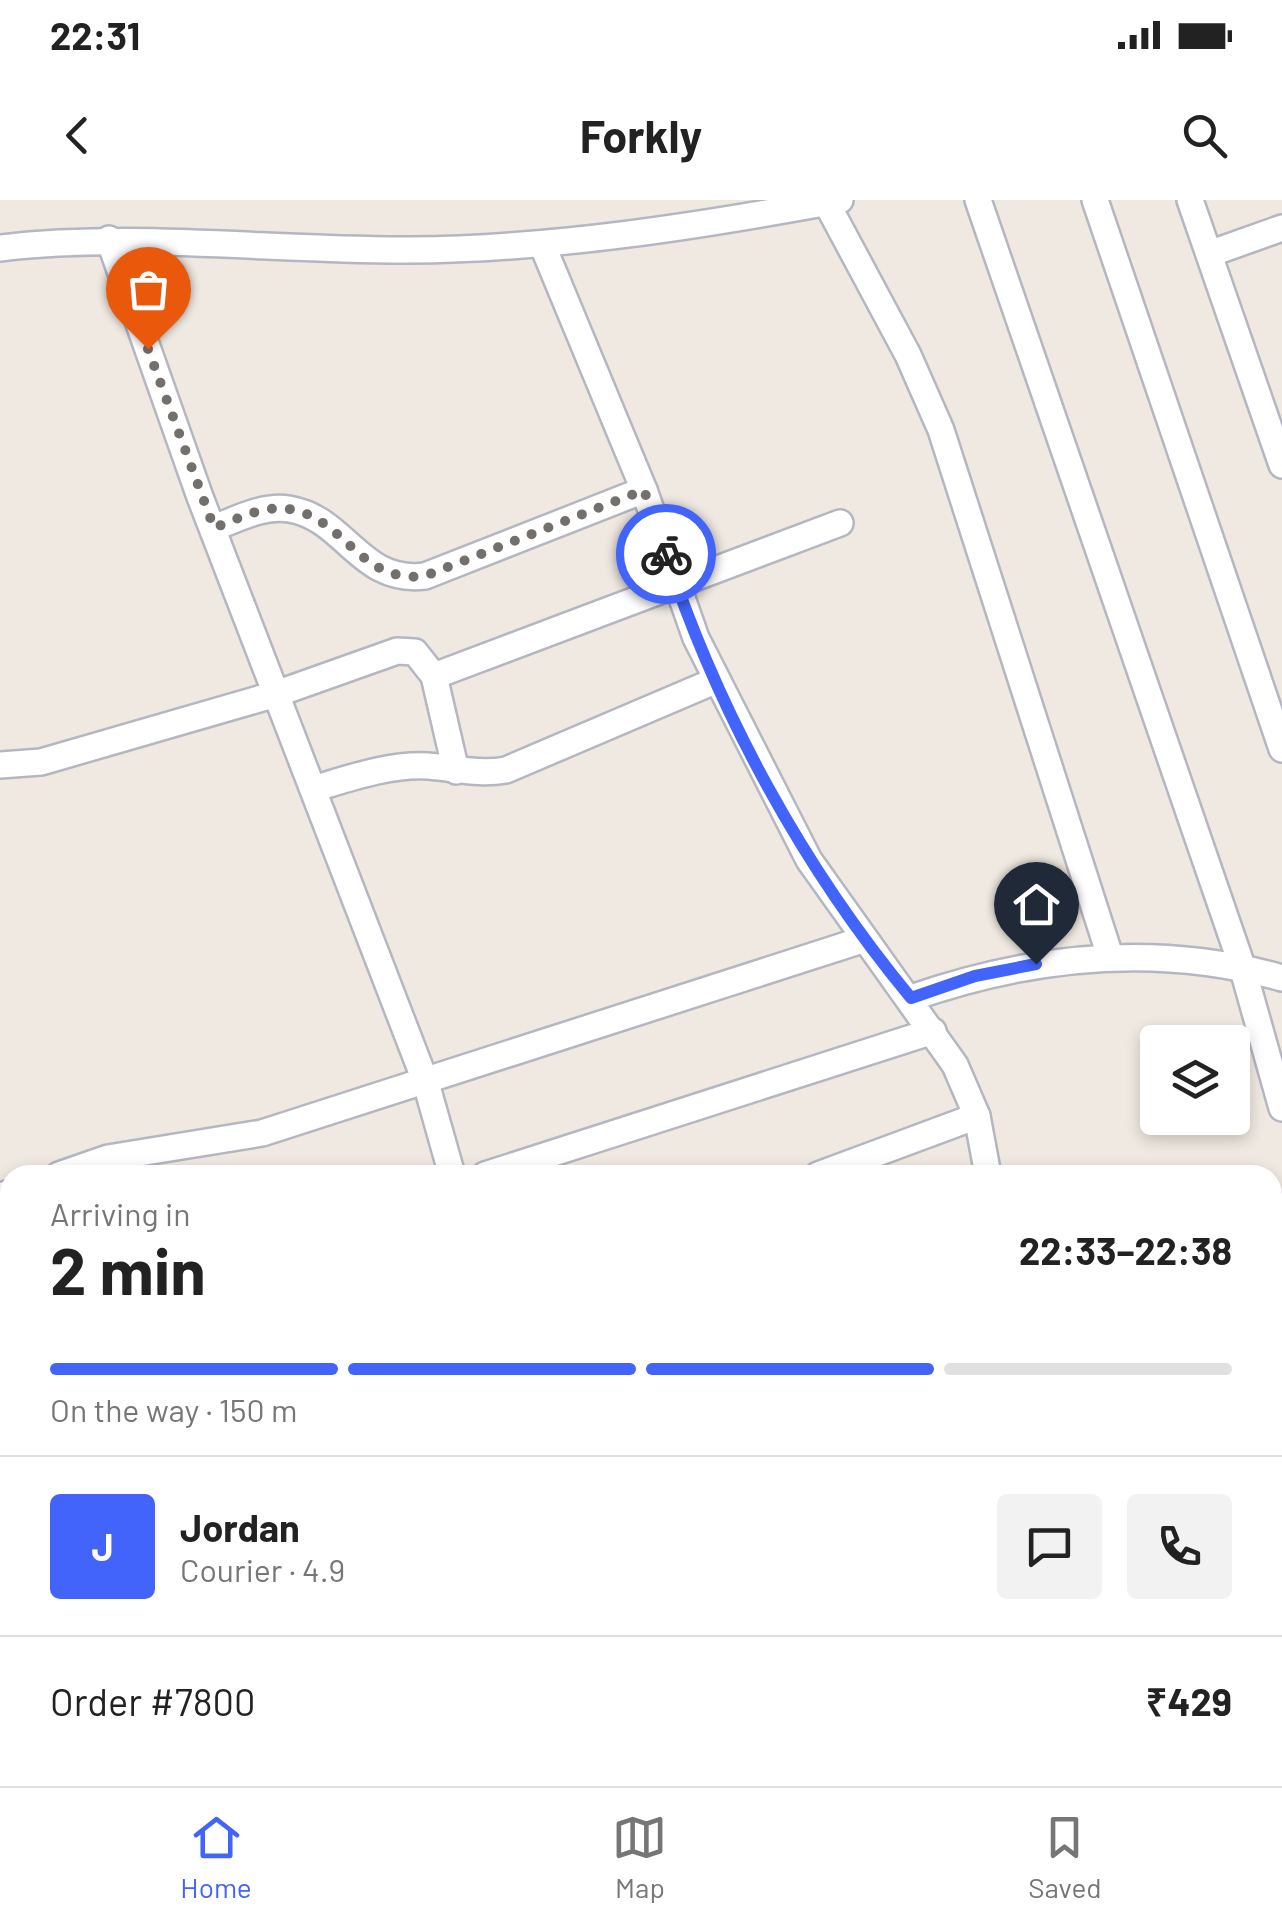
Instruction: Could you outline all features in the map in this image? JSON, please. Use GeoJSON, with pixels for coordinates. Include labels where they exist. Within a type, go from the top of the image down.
{"type":"FeatureCollection","features":[{"type":"Feature","properties":{"kind":"street"},"geometry":{"type":"LineString","coordinates":[[978,200],[1242,966],[1282,1108]]}},
{"type":"Feature","properties":{"kind":"street"},"geometry":{"type":"LineString","coordinates":[[1095,200],[1282,749]]}},
{"type":"Feature","properties":{"kind":"street"},"geometry":{"type":"LineString","coordinates":[[1190,200],[1282,465]]}},
{"type":"Feature","properties":{"kind":"street"},"geometry":{"type":"LineString","coordinates":[[0,248],[108,239],[407,250],[542,244],[833,201],[941,430],[1110,956]]}},
{"type":"Feature","properties":{"kind":"street"},"geometry":{"type":"LineString","coordinates":[[1209,254],[1282,228]]}},
{"type":"Feature","properties":{"kind":"street"},"geometry":{"type":"LineString","coordinates":[[108,239],[276,694],[426,1083],[449,1165]]}},
{"type":"Feature","properties":{"kind":"street"},"geometry":{"type":"LineString","coordinates":[[542,244],[644,490],[677,587],[717,680],[809,860],[862,940],[911,998],[933,1032],[978,1116],[986,1165]]}},
{"type":"Feature","properties":{"kind":"street"},"geometry":{"type":"LineString","coordinates":[[214,528],[260,510],[290,509],[320,522],[378,570],[401,579],[425,576],[644,490]]}},
{"type":"Feature","properties":{"kind":"street"},"geometry":{"type":"LineString","coordinates":[[434,676],[840,523]]}},
{"type":"Feature","properties":{"kind":"street"},"geometry":{"type":"LineString","coordinates":[[0,765],[41,762],[276,694],[398,651],[415,652],[434,676],[456,772]]}},
{"type":"Feature","properties":{"kind":"street"},"geometry":{"type":"LineString","coordinates":[[313,789],[380,770],[428,766],[483,774],[506,770],[717,680]]}},
{"type":"Feature","properties":{"kind":"street"},"geometry":{"type":"LineString","coordinates":[[91,1165],[126,1154],[262,1133],[862,940]]}},
{"type":"Feature","properties":{"kind":"street"},"geometry":{"type":"LineString","coordinates":[[911,998],[975,976],[1110,956],[1242,966],[1282,978]]}},
{"type":"Feature","properties":{"kind":"street"},"geometry":{"type":"LineString","coordinates":[[516,1165],[933,1032]]}},
{"type":"Feature","properties":{"kind":"street"},"geometry":{"type":"LineString","coordinates":[[845,1165],[978,1116]]}},
{"type":"Feature","properties":{"kind":"way so far"},"geometry":{"type":"LineString","coordinates":[[148,349],[214,528],[260,510],[290,509],[320,522],[378,570],[401,579],[425,576],[644,490],[666,554]]}},
{"type":"Feature","properties":{"kind":"route"},"geometry":{"type":"LineString","coordinates":[[666,554],[696,638],[809,860],[862,940],[911,998],[975,976],[1036,964]]}}]}
